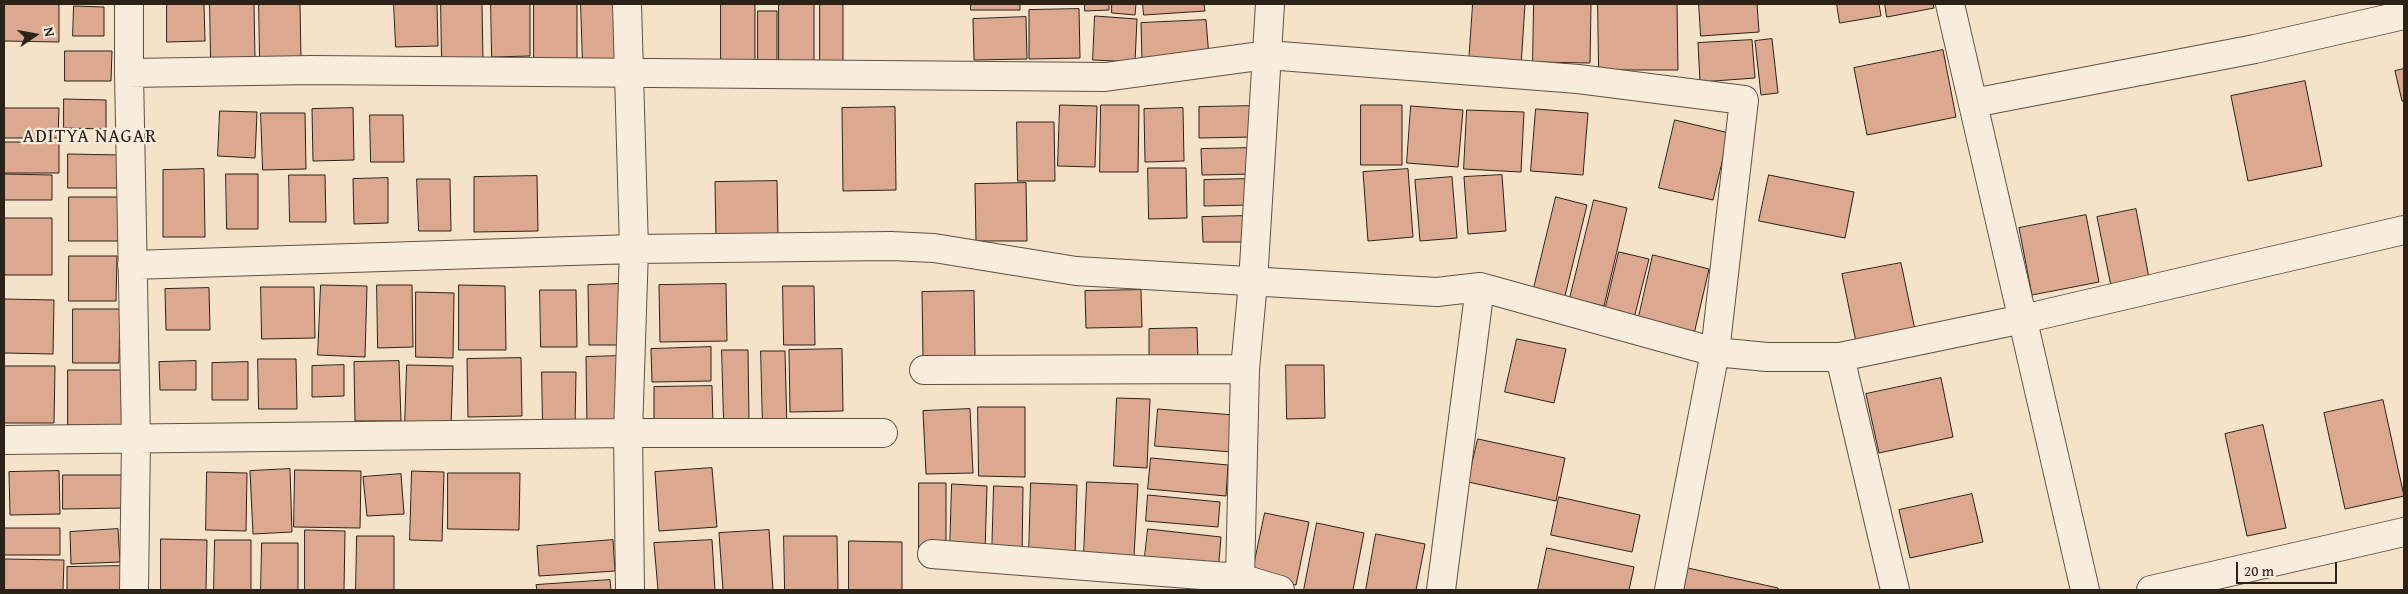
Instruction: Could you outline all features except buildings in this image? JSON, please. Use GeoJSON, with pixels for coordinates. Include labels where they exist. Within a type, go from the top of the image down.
{"type":"FeatureCollection","features":[{"type":"Feature","properties":{"kind":"street"},"geometry":{"type":"LineString","coordinates":[[129,4],[128,73],[136,439],[134,590]]}},
{"type":"Feature","properties":{"kind":"street"},"geometry":{"type":"LineString","coordinates":[[628,4],[634,249],[628,433],[630,590]]}},
{"type":"Feature","properties":{"kind":"street"},"geometry":{"type":"LineString","coordinates":[[1240,578],[1245,369],[1253,282],[1270,4]]}},
{"type":"Feature","properties":{"kind":"street"},"geometry":{"type":"LineString","coordinates":[[1950,4],[2085,590]]}},
{"type":"Feature","properties":{"kind":"street"},"geometry":{"type":"LineString","coordinates":[[1973,103],[2255,49],[2404,15]]}},
{"type":"Feature","properties":{"kind":"street"},"geometry":{"type":"LineString","coordinates":[[128,73],[323,70],[1105,77],[1267,55],[1578,79],[1744,100],[1715,352],[1669,590]]}},
{"type":"Feature","properties":{"kind":"street"},"geometry":{"type":"LineString","coordinates":[[132,265],[634,249],[891,246],[934,248],[1076,272],[1437,292],[1480,287],[1715,352],[1767,357],[1840,356],[2023,319],[2404,230]]}},
{"type":"Feature","properties":{"kind":"street"},"geometry":{"type":"LineString","coordinates":[[1441,590],[1480,287]]}},
{"type":"Feature","properties":{"kind":"street"},"geometry":{"type":"LineString","coordinates":[[1840,356],[1895,590]]}},
{"type":"Feature","properties":{"kind":"street"},"geometry":{"type":"LineString","coordinates":[[924,370],[1245,369]]}},
{"type":"Feature","properties":{"kind":"street"},"geometry":{"type":"LineString","coordinates":[[4,440],[628,433],[883,434]]}},
{"type":"Feature","properties":{"kind":"street"},"geometry":{"type":"LineString","coordinates":[[2151,590],[2404,532]]}},
{"type":"Feature","properties":{"kind":"street"},"geometry":{"type":"LineString","coordinates":[[932,554],[1240,578],[1280,590]]}},
{"type":"Feature","properties":{"kind":"district","name":"ADITYA NAGAR"},"geometry":{"type":"Point","coordinates":[90,137]}}]}
